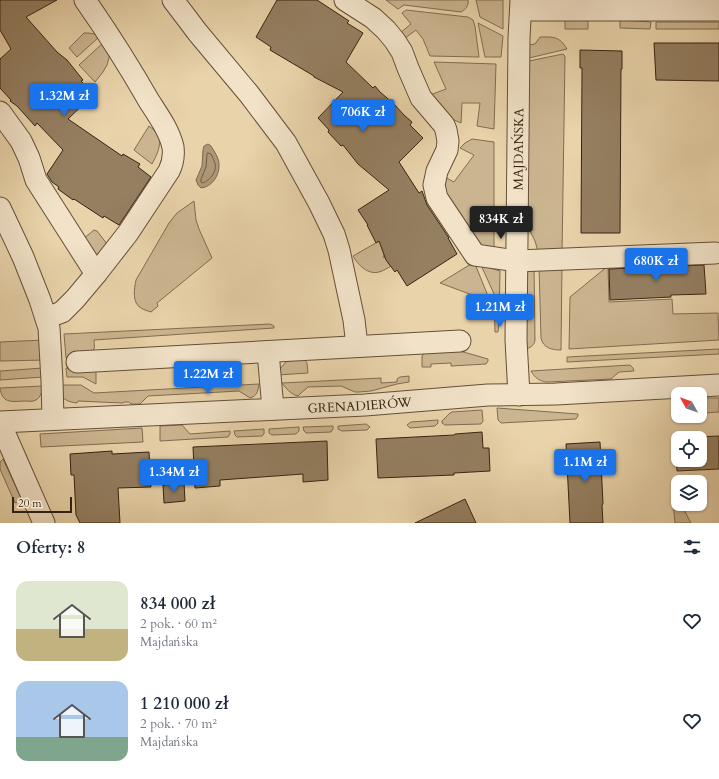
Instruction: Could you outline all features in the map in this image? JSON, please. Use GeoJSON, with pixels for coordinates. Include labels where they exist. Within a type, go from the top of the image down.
{"type":"FeatureCollection","features":[{"type":"Feature","properties":{"kind":"street"},"geometry":{"type":"LineString","coordinates":[[46,318],[62,312],[96,274],[128,233],[172,165],[173,157],[173,148],[170,137],[164,126],[132,71],[85,0]]}},
{"type":"Feature","properties":{"kind":"street"},"geometry":{"type":"LineString","coordinates":[[173,0],[198,33],[249,94],[286,143],[319,203],[334,234],[339,250],[354,320],[357,346]]}},
{"type":"Feature","properties":{"kind":"street"},"geometry":{"type":"LineString","coordinates":[[344,0],[373,18],[396,41],[422,98],[444,125],[448,141],[447,150],[437,171],[434,186],[437,198],[475,256],[517,261],[715,253]]}},
{"type":"Feature","properties":{"kind":"street"},"geometry":{"type":"LineString","coordinates":[[521,5],[719,10]]}},
{"type":"Feature","properties":{"kind":"street","name":"MAJDAŃSKA"},"geometry":{"type":"LineString","coordinates":[[519,394],[516,340],[519,38],[521,5]]}},
{"type":"Feature","properties":{"kind":"street"},"geometry":{"type":"LineString","coordinates":[[0,112],[21,141],[29,158],[36,180],[96,274]]}},
{"type":"Feature","properties":{"kind":"street"},"geometry":{"type":"LineString","coordinates":[[0,208],[23,257],[46,318],[50,335],[53,419]]}},
{"type":"Feature","properties":{"kind":"street"},"geometry":{"type":"LineString","coordinates":[[77,362],[460,341]]}},
{"type":"Feature","properties":{"kind":"street"},"geometry":{"type":"LineString","coordinates":[[268,352],[273,409]]}},
{"type":"Feature","properties":{"kind":"street","name":"GRENADIERÓW"},"geometry":{"type":"LineString","coordinates":[[0,422],[364,405],[488,395],[626,391],[719,385]]}},
{"type":"Feature","properties":{"kind":"street"},"geometry":{"type":"LineString","coordinates":[[0,422],[44,523]]}},
{"type":"Feature","properties":{"kind":"shaded area"},"geometry":{"type":"Polygon","coordinates":[[[386,0],[468,0],[468,4],[467,7],[461,12],[404,5],[398,9],[386,0]]]}},
{"type":"Feature","properties":{"kind":"shaded area"},"geometry":{"type":"Polygon","coordinates":[[[476,0],[503,0],[503,29],[480,17],[476,0]]]}},
{"type":"Feature","properties":{"kind":"shaded area"},"geometry":{"type":"Polygon","coordinates":[[[406,10],[468,17],[473,20],[479,57],[430,56],[423,39],[416,30],[404,39],[400,33],[411,24],[402,13],[406,10]]]}},
{"type":"Feature","properties":{"kind":"shaded area"},"geometry":{"type":"Polygon","coordinates":[[[565,20],[588,20],[588,29],[565,29],[565,20]]]}},
{"type":"Feature","properties":{"kind":"shaded area"},"geometry":{"type":"Polygon","coordinates":[[[620,20],[651,22],[650,29],[620,28],[620,20]]]}},
{"type":"Feature","properties":{"kind":"shaded area"},"geometry":{"type":"Polygon","coordinates":[[[656,22],[719,22],[719,29],[656,29],[656,22]]]}},
{"type":"Feature","properties":{"kind":"shaded area"},"geometry":{"type":"Polygon","coordinates":[[[478,23],[503,36],[501,57],[485,57],[478,23]]]}},
{"type":"Feature","properties":{"kind":"shaded area"},"geometry":{"type":"Polygon","coordinates":[[[84,33],[94,34],[99,37],[77,57],[69,48],[84,33]]]}},
{"type":"Feature","properties":{"kind":"shaded area"},"geometry":{"type":"Polygon","coordinates":[[[540,37],[559,39],[567,49],[529,58],[528,45],[535,44],[540,37]]]}},
{"type":"Feature","properties":{"kind":"shaded area"},"geometry":{"type":"Polygon","coordinates":[[[104,42],[109,48],[109,58],[103,72],[95,82],[79,65],[104,42]]]}},
{"type":"Feature","properties":{"kind":"shaded area"},"geometry":{"type":"Polygon","coordinates":[[[563,54],[565,56],[562,255],[539,255],[535,241],[527,225],[529,61],[563,54]]]}},
{"type":"Feature","properties":{"kind":"shaded area"},"geometry":{"type":"Polygon","coordinates":[[[434,62],[496,64],[494,129],[477,126],[480,103],[462,103],[461,123],[452,119],[430,95],[446,89],[434,62]]]}},
{"type":"Feature","properties":{"kind":"shaded area"},"geometry":{"type":"Polygon","coordinates":[[[149,126],[157,134],[160,144],[152,164],[134,150],[149,126]]]}},
{"type":"Feature","properties":{"kind":"shaded area"},"geometry":{"type":"Polygon","coordinates":[[[472,139],[494,142],[494,250],[485,251],[448,205],[443,176],[454,182],[474,155],[460,148],[472,139]]]}},
{"type":"Feature","properties":{"kind":"shaded area"},"geometry":{"type":"Polygon","coordinates":[[[194,201],[196,220],[212,258],[157,303],[158,306],[151,312],[143,309],[138,306],[135,299],[134,291],[136,280],[169,223],[177,213],[194,201]]]}},
{"type":"Feature","properties":{"kind":"shaded area"},"geometry":{"type":"Polygon","coordinates":[[[94,230],[97,231],[107,244],[97,257],[83,239],[94,230]]]}},
{"type":"Feature","properties":{"kind":"shaded area"},"geometry":{"type":"Polygon","coordinates":[[[381,240],[388,253],[383,256],[391,266],[375,273],[367,271],[353,256],[381,240]]]}},
{"type":"Feature","properties":{"kind":"shaded area"},"geometry":{"type":"Polygon","coordinates":[[[471,264],[475,264],[488,296],[486,298],[483,299],[440,283],[471,264]]]}},
{"type":"Feature","properties":{"kind":"shaded area"},"geometry":{"type":"Polygon","coordinates":[[[481,265],[500,271],[498,332],[495,332],[494,294],[481,265]]]}},
{"type":"Feature","properties":{"kind":"shaded area"},"geometry":{"type":"Polygon","coordinates":[[[562,265],[561,350],[558,350],[551,349],[546,346],[541,338],[539,266],[562,265]]]}},
{"type":"Feature","properties":{"kind":"shaded area"},"geometry":{"type":"Polygon","coordinates":[[[534,266],[535,340],[532,346],[526,349],[526,270],[534,266]]]}},
{"type":"Feature","properties":{"kind":"shaded area"},"geometry":{"type":"Polygon","coordinates":[[[608,266],[609,302],[672,299],[673,314],[718,313],[719,340],[569,349],[570,297],[608,266]]]}},
{"type":"Feature","properties":{"kind":"shaded area"},"geometry":{"type":"Polygon","coordinates":[[[270,324],[274,326],[274,328],[94,340],[94,348],[89,353],[81,356],[66,358],[64,334],[270,324]]]}},
{"type":"Feature","properties":{"kind":"shaded area"},"geometry":{"type":"Polygon","coordinates":[[[44,340],[45,360],[0,361],[0,342],[44,340]]]}},
{"type":"Feature","properties":{"kind":"shaded area"},"geometry":{"type":"Polygon","coordinates":[[[719,349],[719,354],[567,362],[567,357],[719,349]]]}},
{"type":"Feature","properties":{"kind":"shaded area"},"geometry":{"type":"Polygon","coordinates":[[[460,351],[488,359],[488,361],[486,364],[451,366],[451,363],[431,364],[431,367],[422,367],[422,356],[424,353],[460,351]]]}},
{"type":"Feature","properties":{"kind":"shaded area"},"geometry":{"type":"Polygon","coordinates":[[[305,360],[307,363],[308,373],[278,375],[279,370],[287,361],[305,360]]]}},
{"type":"Feature","properties":{"kind":"shaded area"},"geometry":{"type":"Polygon","coordinates":[[[630,365],[634,371],[619,372],[611,379],[547,382],[538,379],[531,371],[630,365]]]}},
{"type":"Feature","properties":{"kind":"shaded area"},"geometry":{"type":"Polygon","coordinates":[[[43,368],[43,377],[0,380],[0,371],[43,368]]]}},
{"type":"Feature","properties":{"kind":"shaded area"},"geometry":{"type":"Polygon","coordinates":[[[66,368],[95,371],[96,384],[83,377],[67,377],[66,368]]]}},
{"type":"Feature","properties":{"kind":"shaded area"},"geometry":{"type":"Polygon","coordinates":[[[409,376],[409,382],[371,391],[355,392],[341,386],[308,387],[298,396],[290,392],[282,383],[381,378],[381,383],[397,382],[397,379],[400,377],[409,376]]]}},
{"type":"Feature","properties":{"kind":"shaded area"},"geometry":{"type":"Polygon","coordinates":[[[259,384],[257,393],[250,398],[239,391],[148,396],[140,404],[131,404],[129,402],[72,402],[66,400],[61,395],[63,394],[60,385],[81,385],[94,393],[259,384]]]}},
{"type":"Feature","properties":{"kind":"shaded area"},"geometry":{"type":"Polygon","coordinates":[[[43,386],[41,394],[36,400],[15,402],[5,399],[0,388],[43,386]]]}},
{"type":"Feature","properties":{"kind":"shaded area"},"geometry":{"type":"Polygon","coordinates":[[[707,398],[719,398],[719,412],[707,413],[707,398]]]}},
{"type":"Feature","properties":{"kind":"shaded area"},"geometry":{"type":"Polygon","coordinates":[[[497,408],[578,414],[578,416],[576,419],[501,423],[498,420],[497,408]]]}},
{"type":"Feature","properties":{"kind":"shaded area"},"geometry":{"type":"Polygon","coordinates":[[[482,410],[483,421],[481,424],[445,425],[442,423],[442,421],[452,412],[482,410]]]}},
{"type":"Feature","properties":{"kind":"shaded area"},"geometry":{"type":"Polygon","coordinates":[[[438,420],[438,423],[435,426],[410,428],[407,425],[411,422],[438,420]]]}},
{"type":"Feature","properties":{"kind":"shaded area"},"geometry":{"type":"Polygon","coordinates":[[[366,424],[370,427],[367,430],[342,431],[338,429],[338,426],[366,424]]]}},
{"type":"Feature","properties":{"kind":"shaded area"},"geometry":{"type":"Polygon","coordinates":[[[182,425],[190,434],[230,431],[230,434],[228,437],[160,441],[160,426],[182,425]]]}},
{"type":"Feature","properties":{"kind":"shaded area"},"geometry":{"type":"Polygon","coordinates":[[[333,426],[331,432],[306,433],[303,427],[333,426]]]}},
{"type":"Feature","properties":{"kind":"shaded area"},"geometry":{"type":"Polygon","coordinates":[[[299,427],[299,431],[296,434],[272,435],[269,433],[269,429],[299,427]]]}},
{"type":"Feature","properties":{"kind":"shaded area"},"geometry":{"type":"Polygon","coordinates":[[[142,428],[143,442],[41,447],[40,434],[142,428]]]}},
{"type":"Feature","properties":{"kind":"shaded area"},"geometry":{"type":"Polygon","coordinates":[[[264,429],[264,434],[262,436],[237,437],[234,431],[264,429]]]}},
{"type":"Feature","properties":{"kind":"shaded area"},"geometry":{"type":"Polygon","coordinates":[[[3,459],[22,500],[15,503],[0,469],[0,462],[3,459]]]}},
{"type":"Feature","properties":{"kind":"shaded area"},"geometry":{"type":"Polygon","coordinates":[[[674,511],[685,511],[691,523],[675,523],[674,511]]]}},
{"type":"Feature","properties":{"kind":"water"},"geometry":{"type":"Polygon","coordinates":[[[208,144],[211,146],[217,157],[219,168],[217,176],[212,183],[201,188],[196,180],[202,166],[204,146],[208,144]]]}},
{"type":"Feature","properties":{"kind":"building"},"geometry":{"type":"Polygon","coordinates":[[[0,0],[57,0],[26,17],[57,52],[67,60],[83,80],[81,81],[94,94],[68,119],[122,156],[123,154],[140,164],[138,167],[151,177],[119,225],[104,216],[103,218],[58,189],[59,187],[52,182],[47,174],[63,150],[37,123],[35,126],[17,106],[10,101],[11,100],[0,88],[0,59],[11,49],[0,30],[0,0]]]}},
{"type":"Feature","properties":{"kind":"building"},"geometry":{"type":"Polygon","coordinates":[[[277,0],[317,0],[349,21],[347,23],[363,33],[346,62],[373,88],[375,86],[393,103],[412,122],[410,125],[423,138],[399,162],[419,193],[422,191],[427,205],[449,238],[457,254],[407,286],[397,270],[395,272],[386,260],[379,241],[376,243],[368,225],[358,210],[389,190],[358,164],[343,145],[341,146],[328,132],[329,130],[318,118],[343,92],[314,77],[270,50],[271,47],[256,37],[277,0]]]}},
{"type":"Feature","properties":{"kind":"building"},"geometry":{"type":"Polygon","coordinates":[[[654,43],[719,43],[719,81],[656,80],[654,43]]]}},
{"type":"Feature","properties":{"kind":"building"},"geometry":{"type":"Polygon","coordinates":[[[580,50],[622,51],[620,233],[581,233],[582,68],[580,68],[580,50]]]}},
{"type":"Feature","properties":{"kind":"building"},"geometry":{"type":"Polygon","coordinates":[[[704,265],[706,294],[610,300],[609,269],[704,265]]]}},
{"type":"Feature","properties":{"kind":"building"},"geometry":{"type":"Polygon","coordinates":[[[482,432],[483,448],[489,448],[490,471],[454,473],[454,475],[378,478],[376,439],[482,432]]]}},
{"type":"Feature","properties":{"kind":"building"},"geometry":{"type":"Polygon","coordinates":[[[719,436],[719,469],[677,471],[677,467],[707,467],[707,437],[719,436]]]}},
{"type":"Feature","properties":{"kind":"building"},"geometry":{"type":"Polygon","coordinates":[[[327,441],[328,480],[303,482],[303,474],[220,480],[220,486],[195,488],[193,447],[327,441]]]}},
{"type":"Feature","properties":{"kind":"building"},"geometry":{"type":"Polygon","coordinates":[[[600,442],[603,523],[570,523],[566,444],[600,442]]]}},
{"type":"Feature","properties":{"kind":"building"},"geometry":{"type":"Polygon","coordinates":[[[112,451],[112,454],[149,452],[151,487],[118,488],[120,523],[80,523],[76,515],[74,475],[71,475],[70,454],[112,451]]]}},
{"type":"Feature","properties":{"kind":"building"},"geometry":{"type":"Polygon","coordinates":[[[184,483],[185,501],[164,503],[163,485],[184,483]]]}},
{"type":"Feature","properties":{"kind":"building"},"geometry":{"type":"Polygon","coordinates":[[[465,499],[476,523],[415,523],[465,499]]]}}]}
